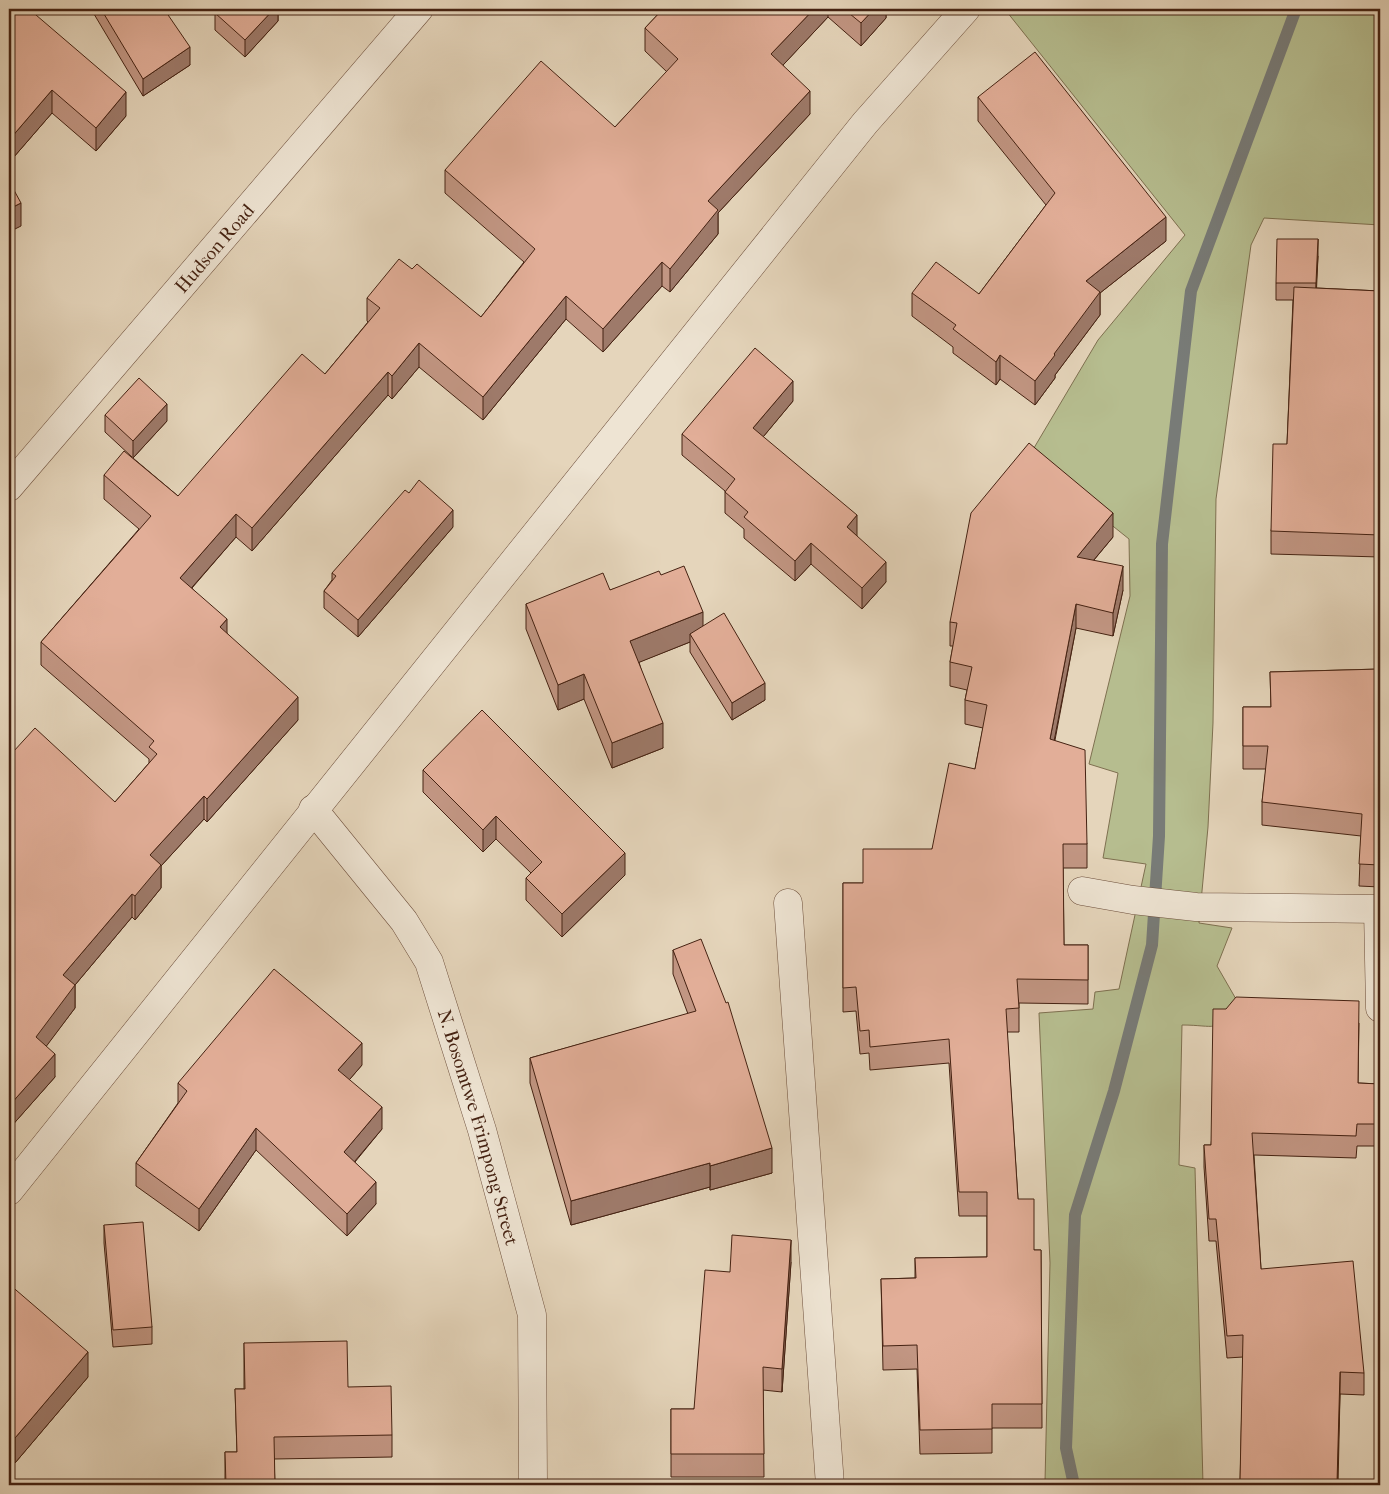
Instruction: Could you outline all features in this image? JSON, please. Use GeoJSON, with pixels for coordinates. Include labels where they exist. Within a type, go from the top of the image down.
{"type":"FeatureCollection","features":[{"type":"Feature","properties":{"kind":"street","name":"Hudson Road"},"geometry":{"type":"LineString","coordinates":[[9,487],[419,9]]}},
{"type":"Feature","properties":{"kind":"street"},"geometry":{"type":"LineString","coordinates":[[9,1191],[859,131],[966,9]]}},
{"type":"Feature","properties":{"kind":"street","name":"N. Bosomtwe Frimpong Street"},"geometry":{"type":"LineString","coordinates":[[314,809],[404,922],[429,962],[482,1130],[532,1315],[533,1485]]}},
{"type":"Feature","properties":{"kind":"street"},"geometry":{"type":"LineString","coordinates":[[1082,891],[1133,900],[1196,907],[1379,909],[1380,1008]]}},
{"type":"Feature","properties":{"kind":"street"},"geometry":{"type":"LineString","coordinates":[[788,903],[830,1485]]}},
{"type":"Feature","properties":{"kind":"green space"},"geometry":{"type":"Polygon","coordinates":[[[1010,9],[1380,9],[1380,225],[1264,218],[1251,245],[1216,499],[1213,723],[1208,827],[1199,923],[1232,928],[1217,966],[1240,1006],[1225,1021],[1214,1026],[1182,1025],[1179,1165],[1195,1168],[1203,1485],[854,1485],[854,1480],[1045,1482],[1050,1263],[1039,1013],[1093,1009],[1095,992],[1119,989],[1146,864],[1103,858],[1118,773],[1089,764],[1130,596],[1129,539],[1028,458],[1098,340],[1185,235],[1007,12],[1010,9]]]}},
{"type":"Feature","properties":{"kind":"building"},"geometry":{"type":"Polygon","coordinates":[[[9,9],[29,9],[126,92],[96,128],[52,90],[10,139],[13,145],[9,147],[9,9]]]}},
{"type":"Feature","properties":{"kind":"building"},"geometry":{"type":"Polygon","coordinates":[[[101,9],[164,9],[190,47],[143,79],[101,9]]]}},
{"type":"Feature","properties":{"kind":"building"},"geometry":{"type":"Polygon","coordinates":[[[218,9],[274,9],[245,40],[215,13],[218,9]]]}},
{"type":"Feature","properties":{"kind":"building"},"geometry":{"type":"Polygon","coordinates":[[[663,9],[814,9],[771,54],[810,91],[708,201],[718,210],[670,269],[662,262],[603,329],[566,296],[483,397],[419,343],[392,376],[388,372],[252,528],[236,514],[180,578],[227,619],[220,627],[298,697],[207,799],[204,796],[150,855],[161,865],[135,896],[132,894],[63,975],[75,985],[36,1037],[55,1054],[9,1106],[9,748],[13,752],[35,728],[115,802],[157,754],[149,747],[154,741],[41,642],[151,516],[104,475],[124,451],[178,496],[302,354],[325,374],[380,308],[367,298],[399,259],[412,269],[417,264],[481,317],[535,249],[445,170],[541,61],[615,127],[678,59],[645,28],[663,9]]]}},
{"type":"Feature","properties":{"kind":"building"},"geometry":{"type":"Polygon","coordinates":[[[844,9],[874,9],[861,23],[844,9]]]}},
{"type":"Feature","properties":{"kind":"building"},"geometry":{"type":"Polygon","coordinates":[[[1035,52],[1166,217],[1086,281],[1100,292],[1035,381],[1000,355],[996,362],[953,329],[956,325],[912,293],[936,262],[979,294],[1055,193],[978,97],[1035,52]]]}},
{"type":"Feature","properties":{"kind":"building"},"geometry":{"type":"Polygon","coordinates":[[[9,181],[21,203],[9,209],[9,181]]]}},
{"type":"Feature","properties":{"kind":"building"},"geometry":{"type":"Polygon","coordinates":[[[1277,239],[1318,239],[1316,283],[1276,283],[1277,239]]]}},
{"type":"Feature","properties":{"kind":"building"},"geometry":{"type":"Polygon","coordinates":[[[1294,287],[1380,291],[1380,535],[1271,531],[1273,444],[1287,444],[1294,287]]]}},
{"type":"Feature","properties":{"kind":"building"},"geometry":{"type":"Polygon","coordinates":[[[755,348],[793,381],[753,428],[857,515],[847,527],[886,562],[862,588],[811,543],[795,561],[744,517],[748,512],[725,492],[735,479],[682,434],[755,348]]]}},
{"type":"Feature","properties":{"kind":"building"},"geometry":{"type":"Polygon","coordinates":[[[139,378],[167,404],[133,441],[105,415],[139,378]]]}},
{"type":"Feature","properties":{"kind":"building"},"geometry":{"type":"Polygon","coordinates":[[[1029,443],[1113,513],[1077,557],[1123,566],[1113,613],[1076,604],[1050,739],[1085,750],[1087,844],[1063,844],[1064,945],[1088,945],[1088,980],[1017,979],[1019,1008],[1006,1009],[1018,1199],[1034,1199],[1034,1250],[1041,1250],[1042,1404],[992,1404],[992,1429],[920,1430],[917,1345],[883,1346],[881,1279],[916,1278],[915,1258],[987,1257],[987,1192],[959,1192],[949,1039],[870,1047],[869,1030],[860,1031],[856,987],[843,988],[843,883],[863,883],[863,849],[932,849],[949,763],[975,769],[987,705],[965,700],[972,667],[950,662],[957,623],[950,622],[971,513],[1029,443]]]}},
{"type":"Feature","properties":{"kind":"building"},"geometry":{"type":"Polygon","coordinates":[[[419,480],[453,510],[358,620],[324,591],[336,576],[332,573],[405,490],[409,493],[419,480]]]}},
{"type":"Feature","properties":{"kind":"building"},"geometry":{"type":"Polygon","coordinates":[[[684,566],[703,612],[630,641],[663,723],[612,743],[584,674],[558,685],[526,604],[603,573],[610,590],[659,571],[661,575],[684,566]]]}},
{"type":"Feature","properties":{"kind":"building"},"geometry":{"type":"Polygon","coordinates":[[[724,613],[765,683],[732,703],[690,634],[724,613]]]}},
{"type":"Feature","properties":{"kind":"building"},"geometry":{"type":"Polygon","coordinates":[[[1380,669],[1380,865],[1359,864],[1362,814],[1262,802],[1268,746],[1243,746],[1243,707],[1271,707],[1270,672],[1380,669]]]}},
{"type":"Feature","properties":{"kind":"building"},"geometry":{"type":"Polygon","coordinates":[[[482,710],[625,853],[562,914],[526,878],[542,862],[496,816],[483,830],[423,770],[482,710]]]}},
{"type":"Feature","properties":{"kind":"building"},"geometry":{"type":"Polygon","coordinates":[[[701,939],[726,1003],[728,1002],[772,1148],[710,1166],[710,1163],[571,1201],[530,1058],[696,1011],[673,950],[701,939]]]}},
{"type":"Feature","properties":{"kind":"building"},"geometry":{"type":"Polygon","coordinates":[[[274,969],[362,1043],[338,1070],[382,1107],[344,1152],[376,1182],[347,1214],[256,1128],[199,1209],[136,1163],[187,1091],[178,1083],[274,969]]]}},
{"type":"Feature","properties":{"kind":"building"},"geometry":{"type":"Polygon","coordinates":[[[1236,997],[1359,1001],[1358,1083],[1380,1084],[1380,1124],[1357,1124],[1356,1136],[1252,1133],[1261,1269],[1353,1261],[1364,1373],[1340,1372],[1337,1483],[1243,1485],[1243,1481],[1240,1481],[1243,1335],[1227,1336],[1216,1219],[1209,1219],[1204,1145],[1211,1145],[1213,1009],[1226,1009],[1236,997]]]}},
{"type":"Feature","properties":{"kind":"building"},"geometry":{"type":"Polygon","coordinates":[[[143,1222],[152,1327],[113,1330],[104,1225],[143,1222]]]}},
{"type":"Feature","properties":{"kind":"building"},"geometry":{"type":"Polygon","coordinates":[[[732,1235],[791,1240],[782,1369],[763,1367],[764,1454],[671,1454],[671,1409],[694,1409],[705,1270],[730,1272],[732,1235]]]}},
{"type":"Feature","properties":{"kind":"building"},"geometry":{"type":"Polygon","coordinates":[[[9,1284],[88,1352],[15,1438],[9,1432],[9,1284]]]}},
{"type":"Feature","properties":{"kind":"building"},"geometry":{"type":"Polygon","coordinates":[[[347,1341],[348,1387],[391,1386],[392,1435],[274,1437],[275,1485],[226,1485],[225,1452],[237,1452],[235,1389],[245,1389],[244,1343],[347,1341]]]}},
{"type":"Feature","properties":{"kind":"waterway"},"geometry":{"type":"LineString","coordinates":[[1074,1485],[1066,1448],[1075,1215],[1114,1091],[1152,945],[1159,836],[1162,544],[1191,291],[1296,9]]}}]}
